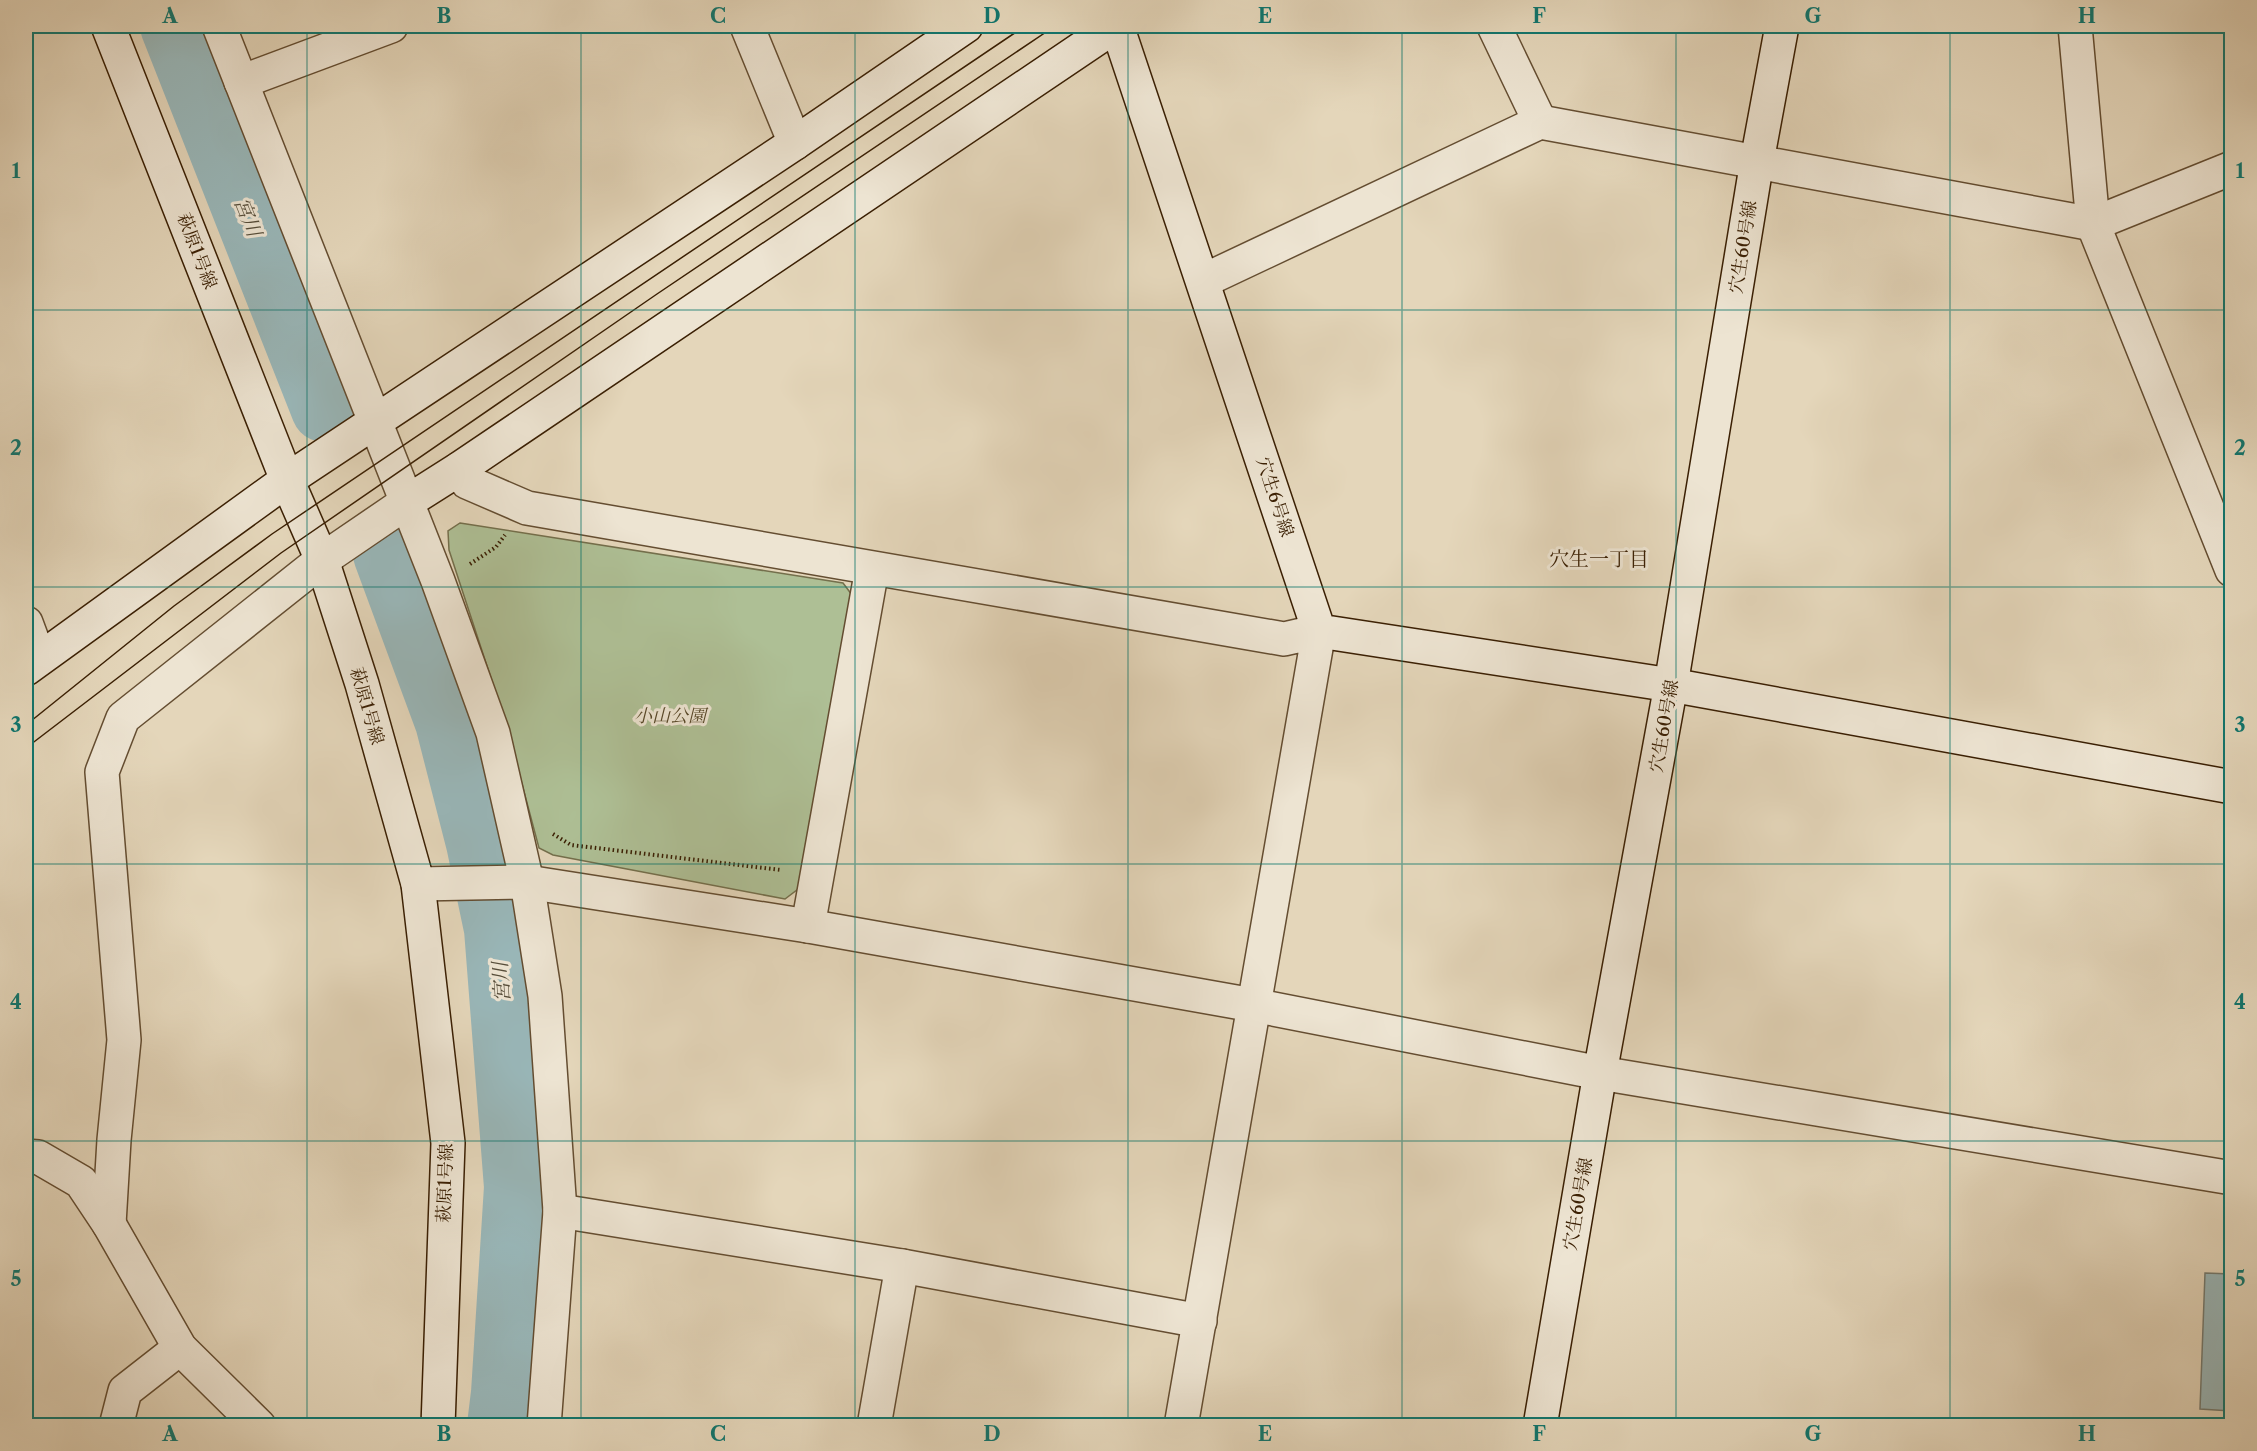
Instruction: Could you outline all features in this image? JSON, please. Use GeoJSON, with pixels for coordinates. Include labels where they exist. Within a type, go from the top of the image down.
{"type":"FeatureCollection","features":[{"type":"Feature","properties":{"kind":"street","name":"萩原1号線"},"geometry":{"type":"LineString","coordinates":[[108,26],[287,480],[322,560],[362,684],[418,884],[448,1143],[438,1425]]}},
{"type":"Feature","properties":{"kind":"street"},"geometry":{"type":"LineString","coordinates":[[219,26],[438,581],[493,733],[527,882],[545,996],[560,1211],[544,1425]]}},
{"type":"Feature","properties":{"kind":"street"},"geometry":{"type":"LineString","coordinates":[[241,82],[391,26]]}},
{"type":"Feature","properties":{"kind":"street"},"geometry":{"type":"LineString","coordinates":[[747,26],[795,143]]}},
{"type":"Feature","properties":{"kind":"street"},"geometry":{"type":"LineString","coordinates":[[26,623],[32,663],[287,480],[795,143],[966,26]]}},
{"type":"Feature","properties":{"kind":"street"},"geometry":{"type":"LineString","coordinates":[[109,1224],[114,1140],[124,1040],[102,772],[123,718],[322,560],[1116,26]]}},
{"type":"Feature","properties":{"kind":"street","name":"穴生6号線"},"geometry":{"type":"LineString","coordinates":[[1116,26],[1319,631]]}},
{"type":"Feature","properties":{"kind":"street"},"geometry":{"type":"LineString","coordinates":[[1494,26],[1540,122]]}},
{"type":"Feature","properties":{"kind":"street","name":"穴生60号線"},"geometry":{"type":"LineString","coordinates":[[1540,1425],[1600,1073],[1671,685],[1757,161],[1782,26]]}},
{"type":"Feature","properties":{"kind":"street"},"geometry":{"type":"LineString","coordinates":[[2075,26],[2093,224],[2232,570]]}},
{"type":"Feature","properties":{"kind":"street"},"geometry":{"type":"LineString","coordinates":[[1203,281],[1540,122],[2093,224],[2232,168]]}},
{"type":"Feature","properties":{"kind":"street"},"geometry":{"type":"LineString","coordinates":[[459,469],[467,482],[527,508],[1284,639],[1319,631],[1671,685],[2232,787]]}},
{"type":"Feature","properties":{"kind":"street"},"geometry":{"type":"LineString","coordinates":[[808,926],[872,569]]}},
{"type":"Feature","properties":{"kind":"street"},"geometry":{"type":"LineString","coordinates":[[1181,1425],[1319,631]]}},
{"type":"Feature","properties":{"kind":"street"},"geometry":{"type":"LineString","coordinates":[[418,884],[527,882],[808,926],[1253,1005],[1600,1073],[2232,1178]]}},
{"type":"Feature","properties":{"kind":"street"},"geometry":{"type":"LineString","coordinates":[[26,1155],[38,1157],[81,1182],[109,1224],[180,1348],[259,1425]]}},
{"type":"Feature","properties":{"kind":"street"},"geometry":{"type":"LineString","coordinates":[[560,1211],[902,1266],[1200,1321]]}},
{"type":"Feature","properties":{"kind":"street"},"geometry":{"type":"LineString","coordinates":[[874,1425],[902,1266]]}},
{"type":"Feature","properties":{"kind":"street"},"geometry":{"type":"LineString","coordinates":[[116,1425],[125,1392],[180,1348]]}},
{"type":"Feature","properties":{"kind":"path"},"geometry":{"type":"LineString","coordinates":[[438,581],[462,570],[496,547],[527,508]]}},
{"type":"Feature","properties":{"kind":"path"},"geometry":{"type":"LineString","coordinates":[[548,831],[571,845],[818,874]]}},
{"type":"Feature","properties":{"kind":"green space","name":"小山公園"},"geometry":{"type":"Polygon","coordinates":[[[460,523],[843,583],[852,595],[802,886],[785,899],[553,855],[539,848],[506,724],[449,550],[448,531],[460,523]]]}},
{"type":"Feature","properties":{"kind":"water"},"geometry":{"type":"Polygon","coordinates":[[[2205,1273],[2231,1274],[2231,1411],[2200,1409],[2205,1273]]]}},
{"type":"Feature","properties":{"kind":"waterway","name":"宮川"},"geometry":{"type":"LineString","coordinates":[[173,26],[324,409]]}},
{"type":"Feature","properties":{"kind":"waterway","name":"宮川"},"geometry":{"type":"LineString","coordinates":[[386,554],[448,722],[479,843],[497,929],[517,1187],[500,1426]]}},
{"type":"Feature","properties":{"kind":"tram line"},"geometry":{"type":"LineString","coordinates":[[26,725],[174,606],[272,534],[1025,26]]}},
{"type":"Feature","properties":{"kind":"tram line"},"geometry":{"type":"LineString","coordinates":[[26,748],[281,553],[657,294],[1055,26]]}},
{"type":"Feature","properties":{"kind":"district","name":"穴生一丁目"},"geometry":{"type":"Point","coordinates":[1599,559]}}]}
